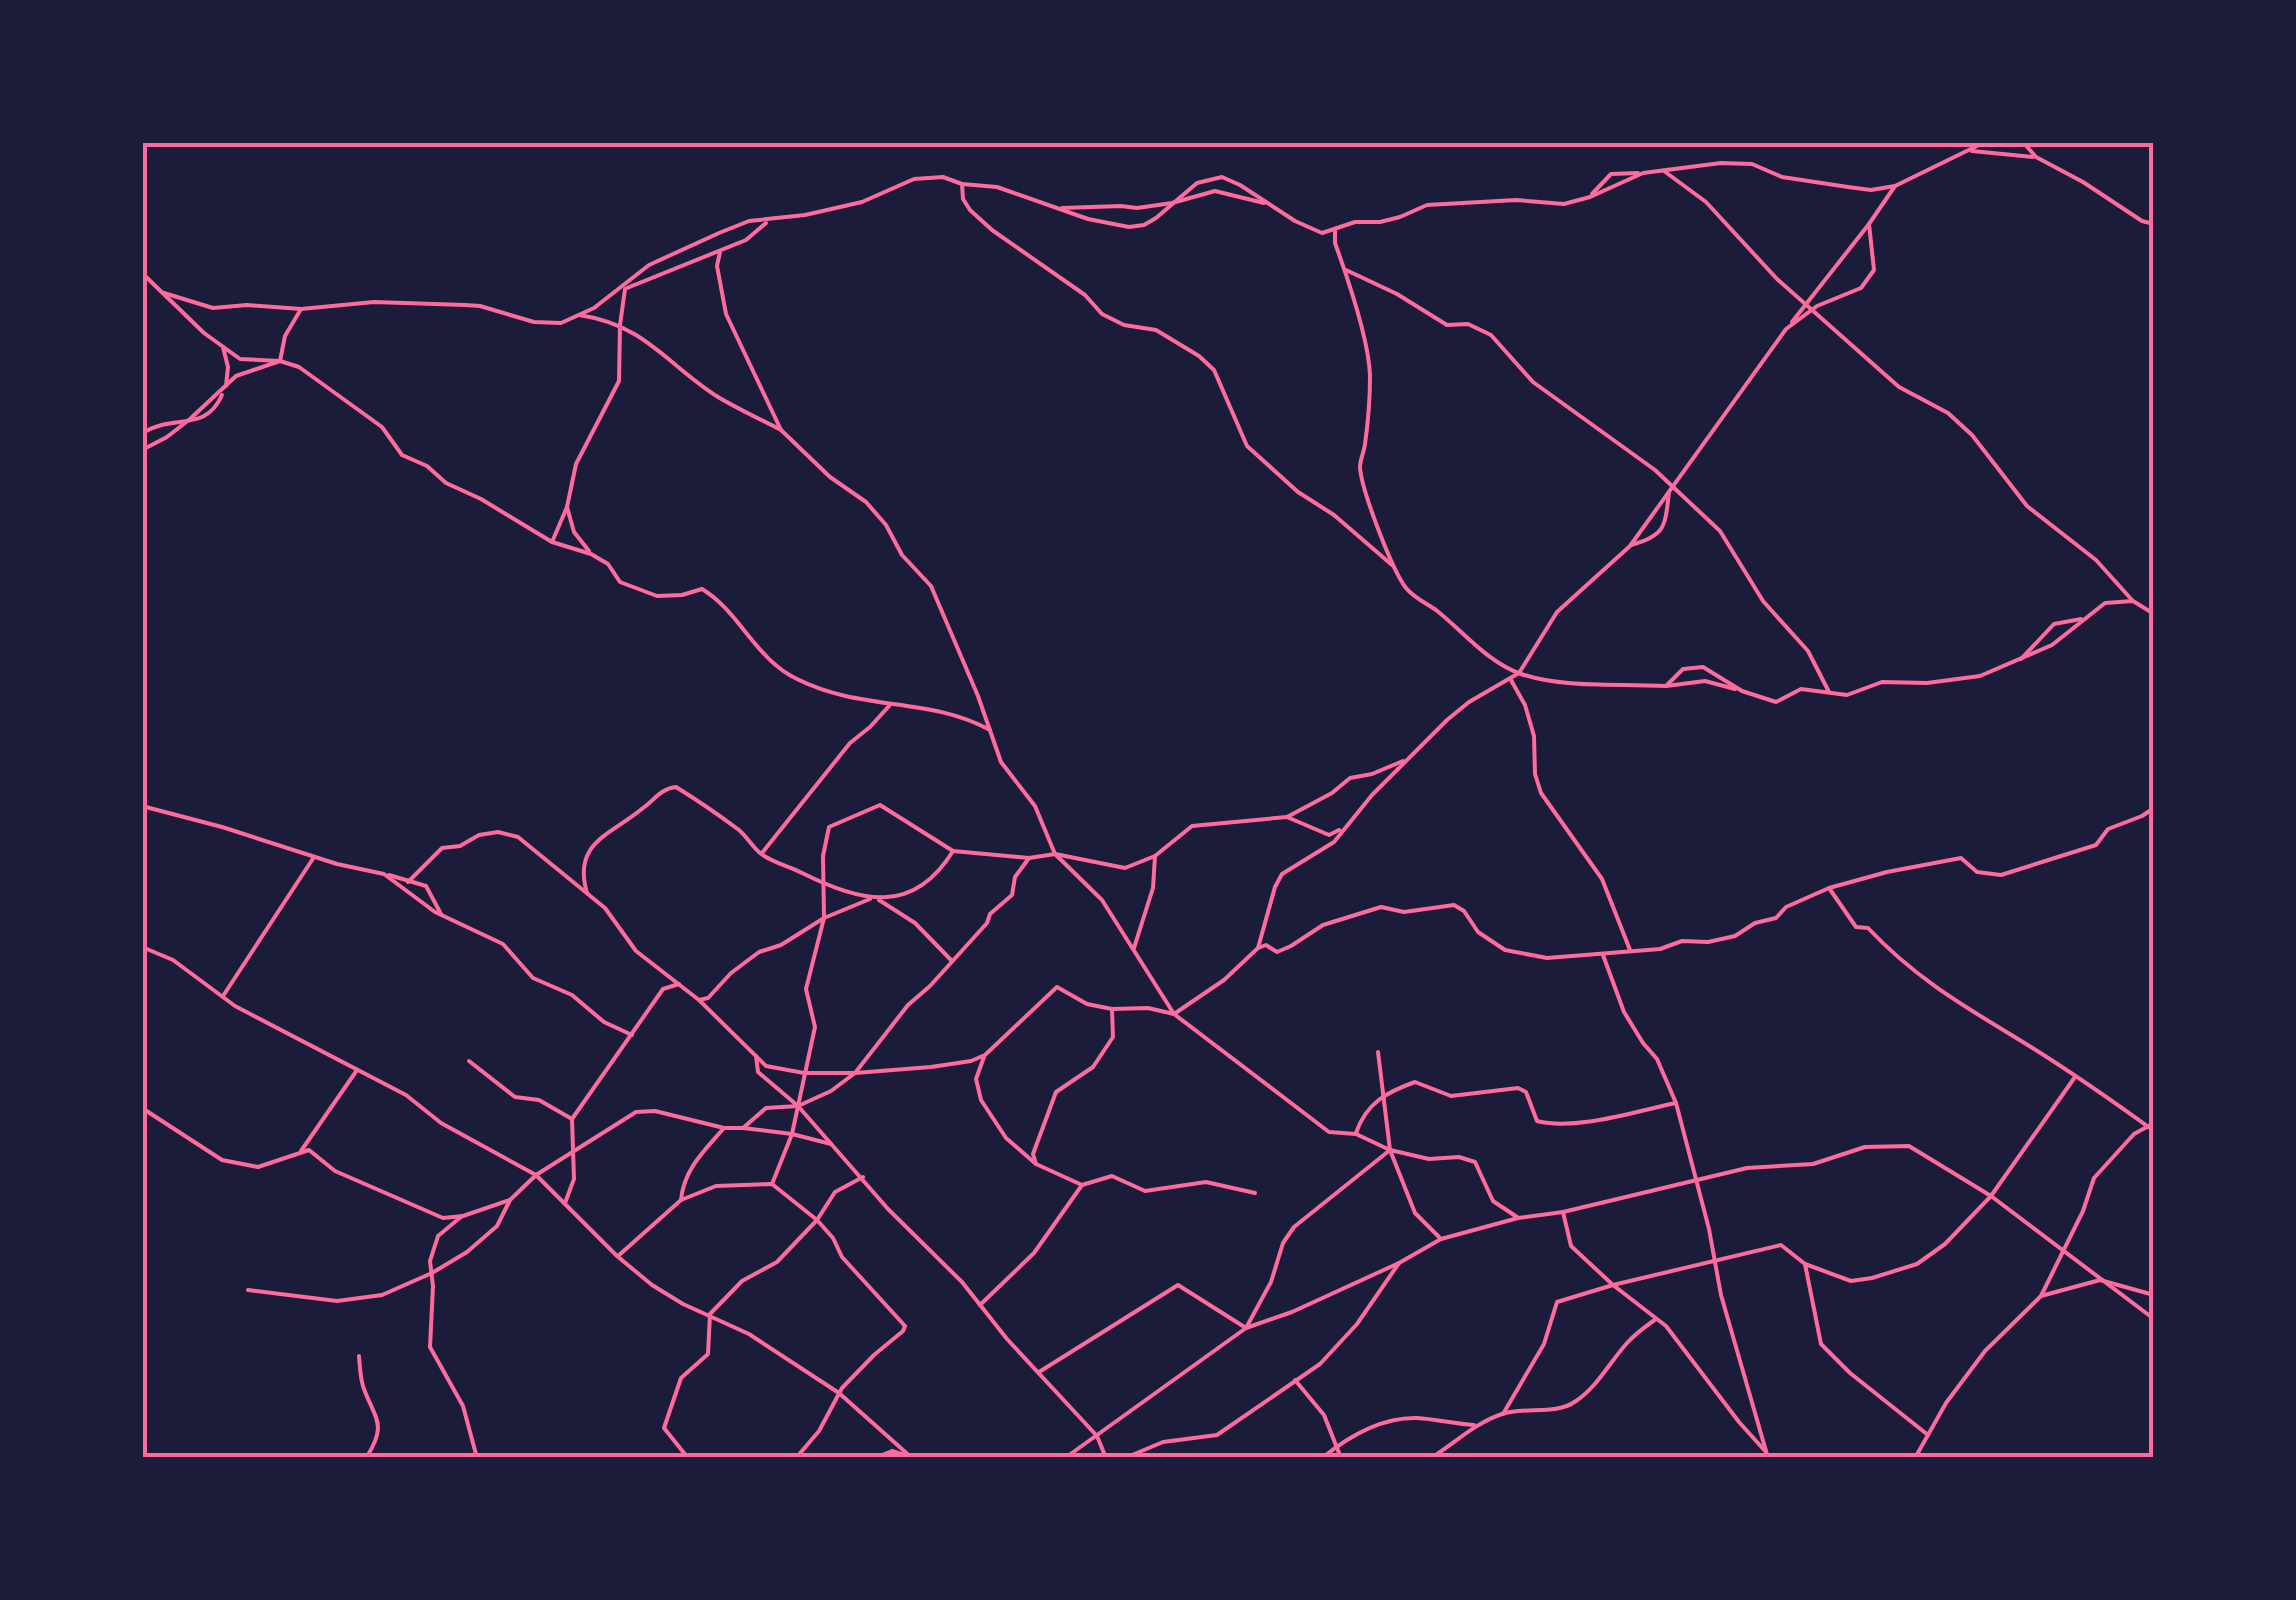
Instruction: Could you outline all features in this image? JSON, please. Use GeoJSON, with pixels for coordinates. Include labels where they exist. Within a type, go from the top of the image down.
{"type":"FeatureCollection","features":[{"type":"Feature","properties":{"kind":"street"},"geometry":{"type":"LineString","coordinates":[[1590,197],[1611,174],[1664,172],[1721,163],[1752,164],[1782,177],[1871,190],[1896,186],[1985,142]]}},
{"type":"Feature","properties":{"kind":"street"},"geometry":{"type":"LineString","coordinates":[[2023,142],[2036,157],[2142,221],[2154,224]]}},
{"type":"Feature","properties":{"kind":"street"},"geometry":{"type":"LineString","coordinates":[[1968,151],[2036,157]]}},
{"type":"Feature","properties":{"kind":"street"},"geometry":{"type":"LineString","coordinates":[[1664,172],[1706,202],[1778,279],[1899,387],[1948,413],[1972,435],[2027,506],[2096,560],[2133,601],[2154,614]]}},
{"type":"Feature","properties":{"kind":"street"},"geometry":{"type":"LineString","coordinates":[[164,292],[213,308],[247,305],[301,309],[374,302],[480,306],[534,322],[561,323],[617,291],[648,264],[666,255],[749,221],[862,202],[914,178],[942,177],[962,184],[997,187],[1088,219],[1129,227],[1144,224],[1197,182],[1222,177],[1295,221],[1322,232],[1356,222],[1380,222],[1428,206],[1516,200],[1564,204],[1590,197],[1642,173]]}},
{"type":"Feature","properties":{"kind":"street"},"geometry":{"type":"LineString","coordinates":[[962,184],[963,199],[970,210],[992,230],[1085,295],[1102,314],[1124,325],[1156,330],[1200,356],[1214,370],[1248,446],[1298,492],[1334,515],[1397,568]]}},
{"type":"Feature","properties":{"kind":"street"},"geometry":{"type":"LineString","coordinates":[[1258,948],[1274,887],[1282,874],[1334,842],[1407,759],[1469,702],[1518,673],[1557,612],[1630,546],[1786,329],[1896,186]]}},
{"type":"Feature","properties":{"kind":"street"},"geometry":{"type":"LineString","coordinates":[[1056,208],[1136,208],[1215,191],[1268,204]]}},
{"type":"Feature","properties":{"kind":"street"},"geometry":{"type":"LineString","coordinates":[[617,291],[746,240],[768,220]]}},
{"type":"Feature","properties":{"kind":"street"},"geometry":{"type":"LineString","coordinates":[[1786,329],[1813,308],[1861,288],[1874,270],[1870,224]]}},
{"type":"Feature","properties":{"kind":"street"},"geometry":{"type":"LineString","coordinates":[[1336,230],[1335,244],[1368,354],[1370,378],[1360,466],[1370,506],[1404,585],[1472,644],[1518,673],[1543,680],[1586,683],[1666,686],[1704,681],[1776,702],[1801,689],[1846,695],[1882,682],[1927,683],[1980,676],[2052,644],[2105,603],[2133,601]]}},
{"type":"Feature","properties":{"kind":"street"},"geometry":{"type":"LineString","coordinates":[[720,252],[717,266],[726,314],[781,430]]}},
{"type":"Feature","properties":{"kind":"street"},"geometry":{"type":"LineString","coordinates":[[1344,269],[1397,294],[1447,325],[1468,324],[1491,335],[1540,388],[1656,470],[1720,531],[1763,602],[1808,651],[1830,692]]}},
{"type":"Feature","properties":{"kind":"street"},"geometry":{"type":"LineString","coordinates":[[142,274],[204,333],[240,359],[280,361],[300,367],[382,427],[402,455],[552,542],[591,554],[608,564],[620,582],[657,596],[702,589],[720,600],[734,622],[793,678],[848,699],[932,708],[965,716],[990,730]]}},
{"type":"Feature","properties":{"kind":"street"},"geometry":{"type":"LineString","coordinates":[[552,542],[568,507],[576,464],[619,382],[625,289]]}},
{"type":"Feature","properties":{"kind":"street"},"geometry":{"type":"LineString","coordinates":[[280,361],[285,336],[301,309]]}},
{"type":"Feature","properties":{"kind":"street"},"geometry":{"type":"LineString","coordinates":[[579,314],[606,319],[642,336],[718,396],[781,430],[830,477],[866,502],[886,525],[902,554],[931,586],[1000,762],[1035,806],[1054,854],[1102,900],[1174,1014],[1329,1132],[1356,1134],[1390,1150],[1429,1159],[1459,1157],[1475,1162],[1494,1201],[1518,1218]]}},
{"type":"Feature","properties":{"kind":"street"},"geometry":{"type":"LineString","coordinates":[[223,347],[228,368],[226,388]]}},
{"type":"Feature","properties":{"kind":"street"},"geometry":{"type":"LineString","coordinates":[[142,450],[168,437],[236,376],[280,361]]}},
{"type":"Feature","properties":{"kind":"street"},"geometry":{"type":"LineString","coordinates":[[142,433],[170,421],[190,419]]}},
{"type":"Feature","properties":{"kind":"street"},"geometry":{"type":"LineString","coordinates":[[1630,546],[1653,540],[1661,533],[1670,487]]}},
{"type":"Feature","properties":{"kind":"street"},"geometry":{"type":"LineString","coordinates":[[568,507],[574,532],[591,554]]}},
{"type":"Feature","properties":{"kind":"street"},"geometry":{"type":"LineString","coordinates":[[2020,660],[2054,624],[2085,618]]}},
{"type":"Feature","properties":{"kind":"street"},"geometry":{"type":"LineString","coordinates":[[1666,686],[1684,668],[1704,667],[1742,691]]}},
{"type":"Feature","properties":{"kind":"street"},"geometry":{"type":"LineString","coordinates":[[1511,680],[1525,705],[1534,736],[1535,774],[1541,793],[1602,880],[1630,952]]}},
{"type":"Feature","properties":{"kind":"street"},"geometry":{"type":"LineString","coordinates":[[762,854],[850,742],[870,728],[889,706]]}},
{"type":"Feature","properties":{"kind":"street"},"geometry":{"type":"LineString","coordinates":[[772,1184],[792,1134],[815,1027],[806,990],[824,918],[822,856],[829,827],[880,806],[953,851],[1028,858],[1054,854],[1125,868],[1155,856],[1192,826],[1286,818],[1332,793],[1350,778],[1372,774],[1407,759]]}},
{"type":"Feature","properties":{"kind":"street"},"geometry":{"type":"LineString","coordinates":[[587,894],[581,873],[588,851],[606,832],[640,811],[666,788],[676,786],[741,832],[762,854],[822,885],[870,899],[924,886],[940,873],[953,851]]}},
{"type":"Feature","properties":{"kind":"street"},"geometry":{"type":"LineString","coordinates":[[142,806],[222,827],[314,858],[426,886],[442,916]]}},
{"type":"Feature","properties":{"kind":"street"},"geometry":{"type":"LineString","coordinates":[[408,882],[442,848],[460,846],[479,835],[498,832],[518,837],[606,908],[636,951],[699,1000],[766,1066],[804,1072],[855,1073],[972,1062],[1058,987],[1087,1004],[1174,1014],[1224,980],[1258,948],[1266,945],[1276,952],[1323,925],[1381,907],[1404,912],[1454,905],[1464,911],[1478,932],[1505,950],[1547,958],[1660,949],[1682,942],[1735,936],[1829,888],[1887,872],[1961,858],[1978,872],[2001,875],[2096,845],[2108,829],[2154,808]]}},
{"type":"Feature","properties":{"kind":"street"},"geometry":{"type":"LineString","coordinates":[[1286,818],[1329,835],[1343,828]]}},
{"type":"Feature","properties":{"kind":"street"},"geometry":{"type":"LineString","coordinates":[[1133,948],[1153,888],[1155,856]]}},
{"type":"Feature","properties":{"kind":"street"},"geometry":{"type":"LineString","coordinates":[[222,996],[314,858]]}},
{"type":"Feature","properties":{"kind":"street"},"geometry":{"type":"LineString","coordinates":[[743,1128],[766,1108],[798,1106],[831,1091],[855,1073],[908,1005],[1012,895],[1015,878],[1028,858]]}},
{"type":"Feature","properties":{"kind":"street"},"geometry":{"type":"LineString","coordinates":[[384,874],[406,894],[442,916],[504,944],[533,978],[572,995],[604,1022],[632,1034]]}},
{"type":"Feature","properties":{"kind":"street"},"geometry":{"type":"LineString","coordinates":[[1829,888],[1856,927],[1868,928],[1926,982],[2152,1128]]}},
{"type":"Feature","properties":{"kind":"street"},"geometry":{"type":"LineString","coordinates":[[699,1000],[708,998],[731,973],[759,952],[781,946],[824,918],[870,899]]}},
{"type":"Feature","properties":{"kind":"street"},"geometry":{"type":"LineString","coordinates":[[878,900],[915,923],[951,960]]}},
{"type":"Feature","properties":{"kind":"street"},"geometry":{"type":"LineString","coordinates":[[142,947],[173,960],[278,1030],[406,1095],[442,1122],[536,1176],[652,1285],[748,1334],[839,1394],[912,1458],[892,1451],[875,1458]]}},
{"type":"Feature","properties":{"kind":"street"},"geometry":{"type":"LineString","coordinates":[[1603,955],[1624,1012],[1658,1059],[1676,1103],[1709,1228],[1713,1260],[1768,1456]]}},
{"type":"Feature","properties":{"kind":"street"},"geometry":{"type":"LineString","coordinates":[[564,1204],[574,1179],[572,1120],[663,989],[678,984]]}},
{"type":"Feature","properties":{"kind":"street"},"geometry":{"type":"LineString","coordinates":[[1036,1164],[1033,1154],[1056,1092],[1093,1067],[1113,1037],[1112,1009]]}},
{"type":"Feature","properties":{"kind":"street"},"geometry":{"type":"LineString","coordinates":[[1378,1052],[1390,1150],[1415,1212],[1441,1239]]}},
{"type":"Feature","properties":{"kind":"street"},"geometry":{"type":"LineString","coordinates":[[984,1054],[976,1079],[981,1100],[1006,1138],[1036,1164],[1082,1185]]}},
{"type":"Feature","properties":{"kind":"street"},"geometry":{"type":"LineString","coordinates":[[756,1056],[758,1072],[798,1106],[888,1209],[980,1305],[1096,1436],[1106,1457],[1125,1458],[1163,1442],[1218,1435],[1320,1364],[1358,1324],[1398,1264]]}},
{"type":"Feature","properties":{"kind":"street"},"geometry":{"type":"LineString","coordinates":[[469,1061],[516,1097],[539,1100],[572,1120]]}},
{"type":"Feature","properties":{"kind":"street"},"geometry":{"type":"LineString","coordinates":[[301,1151],[357,1070]]}},
{"type":"Feature","properties":{"kind":"street"},"geometry":{"type":"LineString","coordinates":[[1502,1414],[1544,1344],[1557,1302],[1613,1284],[1781,1245],[1804,1264],[1851,1281],[1917,1264],[1945,1244],[1990,1196],[2075,1076]]}},
{"type":"Feature","properties":{"kind":"street"},"geometry":{"type":"LineString","coordinates":[[1356,1134],[1362,1116],[1382,1095],[1415,1082],[1451,1096],[1518,1088],[1526,1092],[1538,1121],[1547,1124],[1592,1120],[1676,1103]]}},
{"type":"Feature","properties":{"kind":"street"},"geometry":{"type":"LineString","coordinates":[[142,1108],[222,1160],[258,1167],[309,1150],[335,1171],[443,1218],[463,1216],[510,1200]]}},
{"type":"Feature","properties":{"kind":"street"},"geometry":{"type":"LineString","coordinates":[[248,1290],[337,1301],[382,1294],[432,1273],[468,1252],[497,1226],[510,1200],[536,1176],[636,1112],[655,1111],[724,1128],[792,1134],[832,1144]]}},
{"type":"Feature","properties":{"kind":"street"},"geometry":{"type":"LineString","coordinates":[[681,1200],[682,1182],[694,1161],[724,1128]]}},
{"type":"Feature","properties":{"kind":"street"},"geometry":{"type":"LineString","coordinates":[[1915,1458],[1946,1403],[1985,1350],[2042,1296],[2064,1254],[2094,1178],[2134,1134],[2152,1128]]}},
{"type":"Feature","properties":{"kind":"street"},"geometry":{"type":"LineString","coordinates":[[1065,1458],[1246,1328],[1292,1312],[1398,1264],[1441,1239],[1518,1218],[1563,1212],[1747,1168],[1813,1164],[1865,1148],[1909,1146],[1990,1196],[2154,1319]]}},
{"type":"Feature","properties":{"kind":"street"},"geometry":{"type":"LineString","coordinates":[[1246,1328],[1272,1282],[1284,1243],[1294,1226],[1390,1150]]}},
{"type":"Feature","properties":{"kind":"street"},"geometry":{"type":"LineString","coordinates":[[980,1305],[1034,1253],[1082,1185],[1112,1176],[1145,1192],[1206,1182],[1254,1193]]}},
{"type":"Feature","properties":{"kind":"street"},"geometry":{"type":"LineString","coordinates":[[688,1458],[664,1428],[682,1378],[708,1354],[710,1314],[742,1281],[777,1262],[817,1220],[835,1192],[862,1177]]}},
{"type":"Feature","properties":{"kind":"street"},"geometry":{"type":"LineString","coordinates":[[617,1256],[681,1200],[716,1186],[772,1184],[817,1220],[842,1257],[905,1326],[839,1394],[818,1432],[796,1458]]}},
{"type":"Feature","properties":{"kind":"street"},"geometry":{"type":"LineString","coordinates":[[1563,1212],[1572,1246],[1656,1318],[1768,1456]]}},
{"type":"Feature","properties":{"kind":"street"},"geometry":{"type":"LineString","coordinates":[[463,1216],[438,1236],[430,1260],[430,1347],[464,1406],[477,1458]]}},
{"type":"Feature","properties":{"kind":"street"},"geometry":{"type":"LineString","coordinates":[[1804,1264],[1820,1344],[1850,1373],[1928,1434]]}},
{"type":"Feature","properties":{"kind":"street"},"geometry":{"type":"LineString","coordinates":[[2042,1296],[2100,1280],[2154,1295]]}},
{"type":"Feature","properties":{"kind":"street"},"geometry":{"type":"LineString","coordinates":[[1038,1372],[1178,1285],[1246,1328]]}},
{"type":"Feature","properties":{"kind":"street"},"geometry":{"type":"LineString","coordinates":[[1430,1458],[1474,1425],[1502,1414],[1536,1408],[1560,1410],[1579,1400],[1628,1341],[1656,1318]]}},
{"type":"Feature","properties":{"kind":"street"},"geometry":{"type":"LineString","coordinates":[[359,1356],[364,1388],[377,1413],[378,1434],[369,1456]]}},
{"type":"Feature","properties":{"kind":"street"},"geometry":{"type":"LineString","coordinates":[[1295,1380],[1324,1415],[1340,1458]]}},
{"type":"Feature","properties":{"kind":"street"},"geometry":{"type":"LineString","coordinates":[[1322,1458],[1359,1430],[1410,1419],[1474,1425]]}}]}
